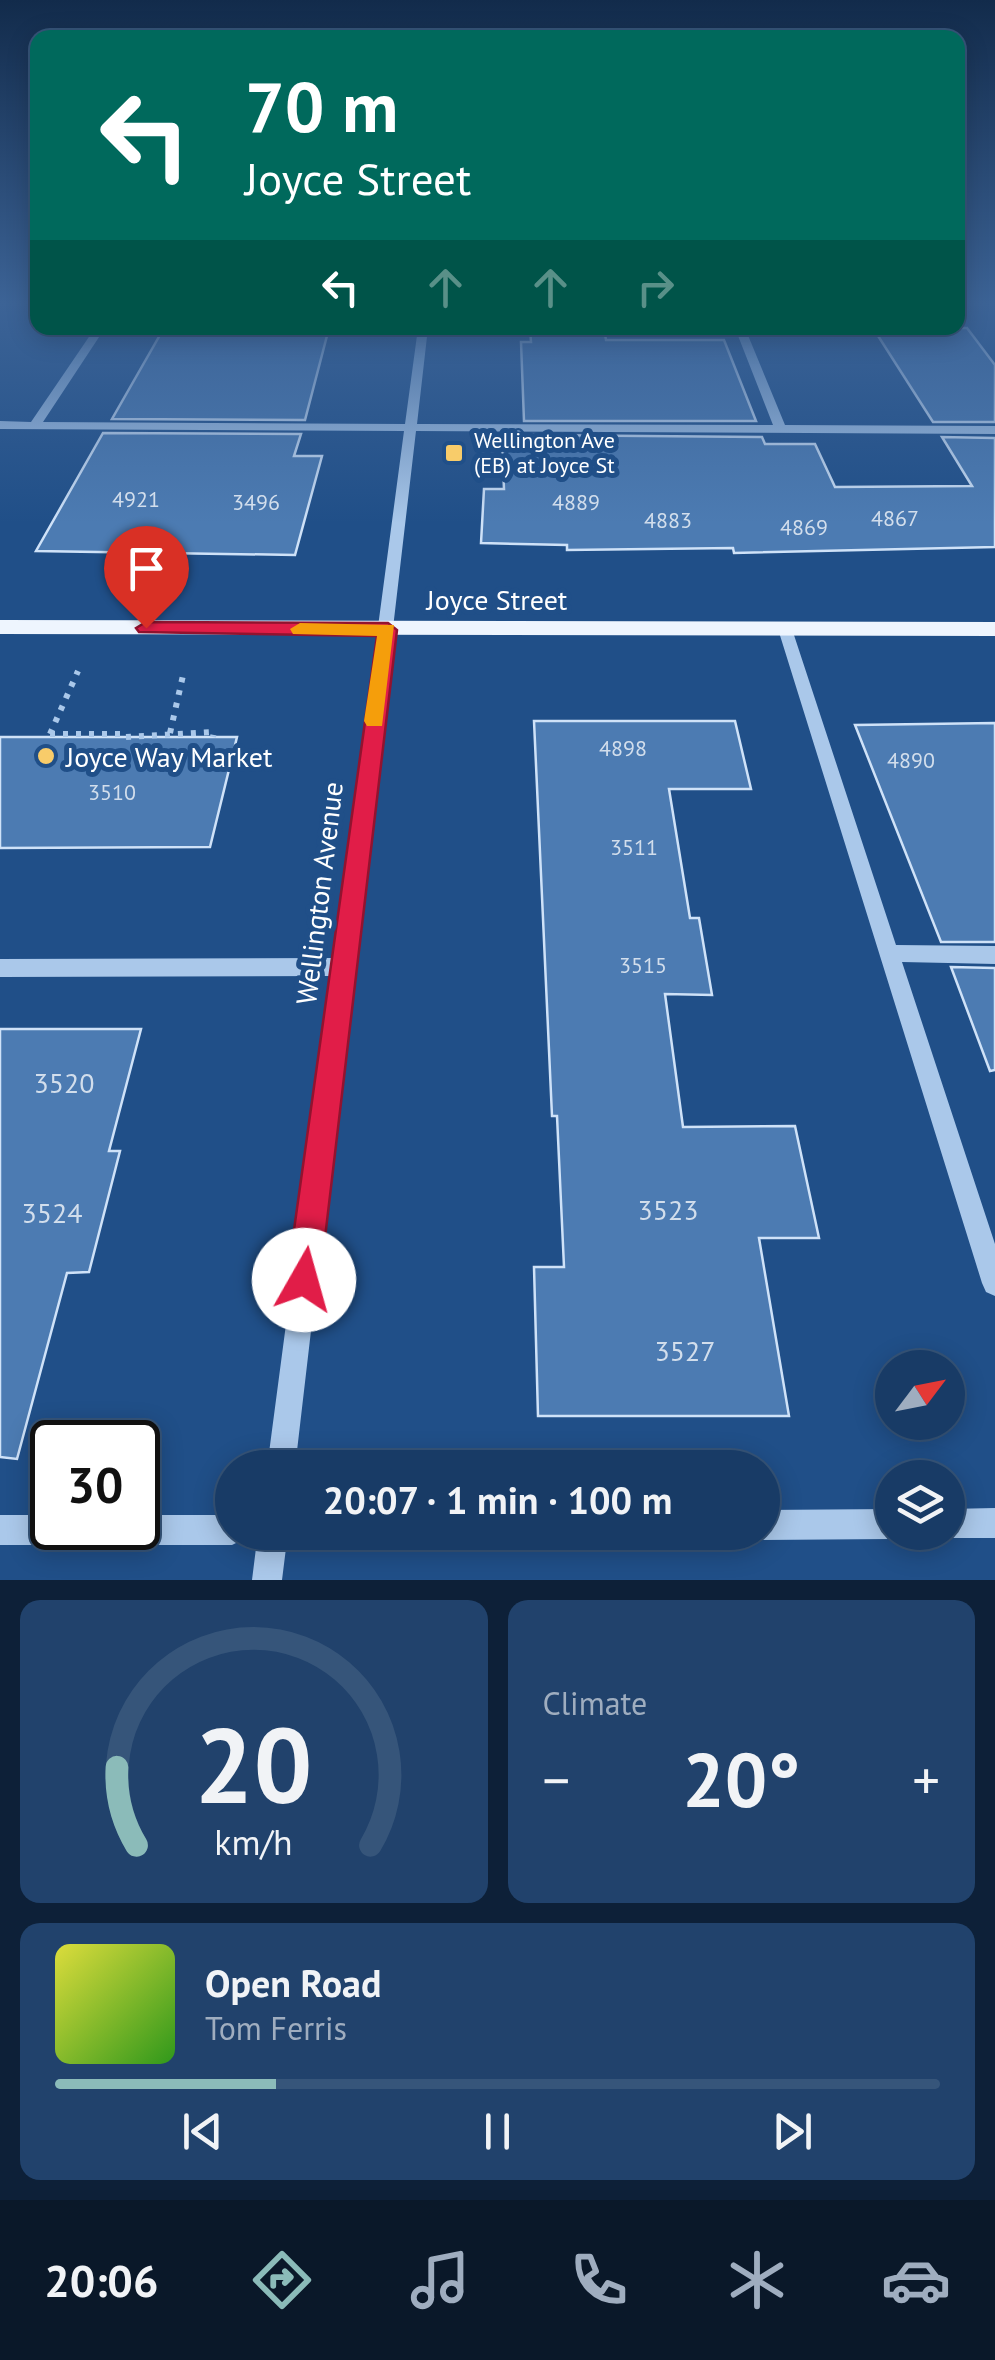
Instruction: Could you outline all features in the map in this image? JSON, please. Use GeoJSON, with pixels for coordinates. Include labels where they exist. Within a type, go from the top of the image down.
{"type":"FeatureCollection","features":[{"type":"Feature","properties":{"kind":"main road","name":"Joyce Street"},"geometry":{"type":"LineString","coordinates":[[0,627],[995,628]]}},
{"type":"Feature","properties":{"kind":"street"},"geometry":{"type":"LineString","coordinates":[[35,425],[68,376]]}},
{"type":"Feature","properties":{"kind":"street","name":"Wellington Avenue"},"geometry":{"type":"LineString","coordinates":[[283,1450],[419,376]]}},
{"type":"Feature","properties":{"kind":"street"},"geometry":{"type":"LineString","coordinates":[[759,376],[780,428]]}},
{"type":"Feature","properties":{"kind":"street"},"geometry":{"type":"LineString","coordinates":[[0,425],[995,430]]}},
{"type":"Feature","properties":{"kind":"street"},"geometry":{"type":"LineString","coordinates":[[785,628],[995,1283]]}},
{"type":"Feature","properties":{"kind":"street"},"geometry":{"type":"LineString","coordinates":[[890,954],[995,955]]}},
{"type":"Feature","properties":{"kind":"street"},"geometry":{"type":"LineString","coordinates":[[0,968],[341,968]]}},
{"type":"Feature","properties":{"kind":"street"},"geometry":{"type":"LineString","coordinates":[[965,1524],[995,1523]]}},
{"type":"Feature","properties":{"kind":"street"},"geometry":{"type":"LineString","coordinates":[[780,1525],[875,1524]]}},
{"type":"Feature","properties":{"kind":"street"},"geometry":{"type":"LineString","coordinates":[[0,1530],[215,1530]]}},
{"type":"Feature","properties":{"kind":"street"},"geometry":{"type":"LineString","coordinates":[[267,1580],[271,1550]]}},
{"type":"Feature","properties":{"kind":"path"},"geometry":{"type":"LineString","coordinates":[[78,672],[50,735],[214,732],[212,737]]}},
{"type":"Feature","properties":{"kind":"path"},"geometry":{"type":"LineString","coordinates":[[170,733],[184,672]]}},
{"type":"Feature","properties":{"kind":"building"},"geometry":{"type":"Polygon","coordinates":[[[137,376],[317,376],[305,420],[112,419],[137,376]]]}},
{"type":"Feature","properties":{"kind":"building"},"geometry":{"type":"Polygon","coordinates":[[[522,376],[738,376],[756,421],[524,421],[522,376]]]}},
{"type":"Feature","properties":{"kind":"building"},"geometry":{"type":"Polygon","coordinates":[[[903,376],[995,376],[995,422],[933,422],[903,376]]]}},
{"type":"Feature","properties":{"kind":"building"},"geometry":{"type":"Polygon","coordinates":[[[103,433],[301,434],[294,456],[322,456],[295,555],[36,551],[103,433]]]}},
{"type":"Feature","properties":{"kind":"building"},"geometry":{"type":"Polygon","coordinates":[[[525,435],[762,437],[765,444],[815,444],[835,487],[972,486],[942,437],[995,438],[995,547],[734,553],[733,548],[567,550],[567,545],[481,543],[484,489],[504,489],[502,442],[526,442],[525,435]]]}},
{"type":"Feature","properties":{"kind":"building"},"geometry":{"type":"Polygon","coordinates":[[[534,721],[735,721],[751,789],[669,789],[690,918],[699,918],[712,995],[665,994],[683,1127],[795,1126],[819,1238],[759,1238],[789,1416],[538,1416],[534,1267],[564,1267],[557,1116],[552,1116],[534,721]]]}},
{"type":"Feature","properties":{"kind":"building"},"geometry":{"type":"Polygon","coordinates":[[[995,723],[995,942],[941,942],[855,725],[995,723]]]}},
{"type":"Feature","properties":{"kind":"building"},"geometry":{"type":"Polygon","coordinates":[[[0,737],[237,737],[210,847],[0,848],[0,737]]]}},
{"type":"Feature","properties":{"kind":"building"},"geometry":{"type":"Polygon","coordinates":[[[951,967],[995,968],[995,1070],[990,1071],[951,967]]]}},
{"type":"Feature","properties":{"kind":"building"},"geometry":{"type":"Polygon","coordinates":[[[0,1029],[141,1029],[109,1151],[120,1151],[89,1272],[67,1273],[17,1459],[0,1457],[0,1029]]]}},
{"type":"Feature","properties":{"kind":"slow traffic"},"geometry":{"type":"LineString","coordinates":[[300,629],[388,630],[375,721]]}},
{"type":"Feature","properties":{"kind":"place","name":"Wellington Ave (EB) at Joyce St"},"geometry":{"type":"Point","coordinates":[454,453]}},
{"type":"Feature","properties":{"kind":"place","name":"Joyce Way Market"},"geometry":{"type":"Point","coordinates":[46,756]}},
{"type":"Feature","properties":{"kind":"route"},"geometry":{"type":"LineString","coordinates":[[146,628],[388,630],[341,968],[304,1280]]}}]}
